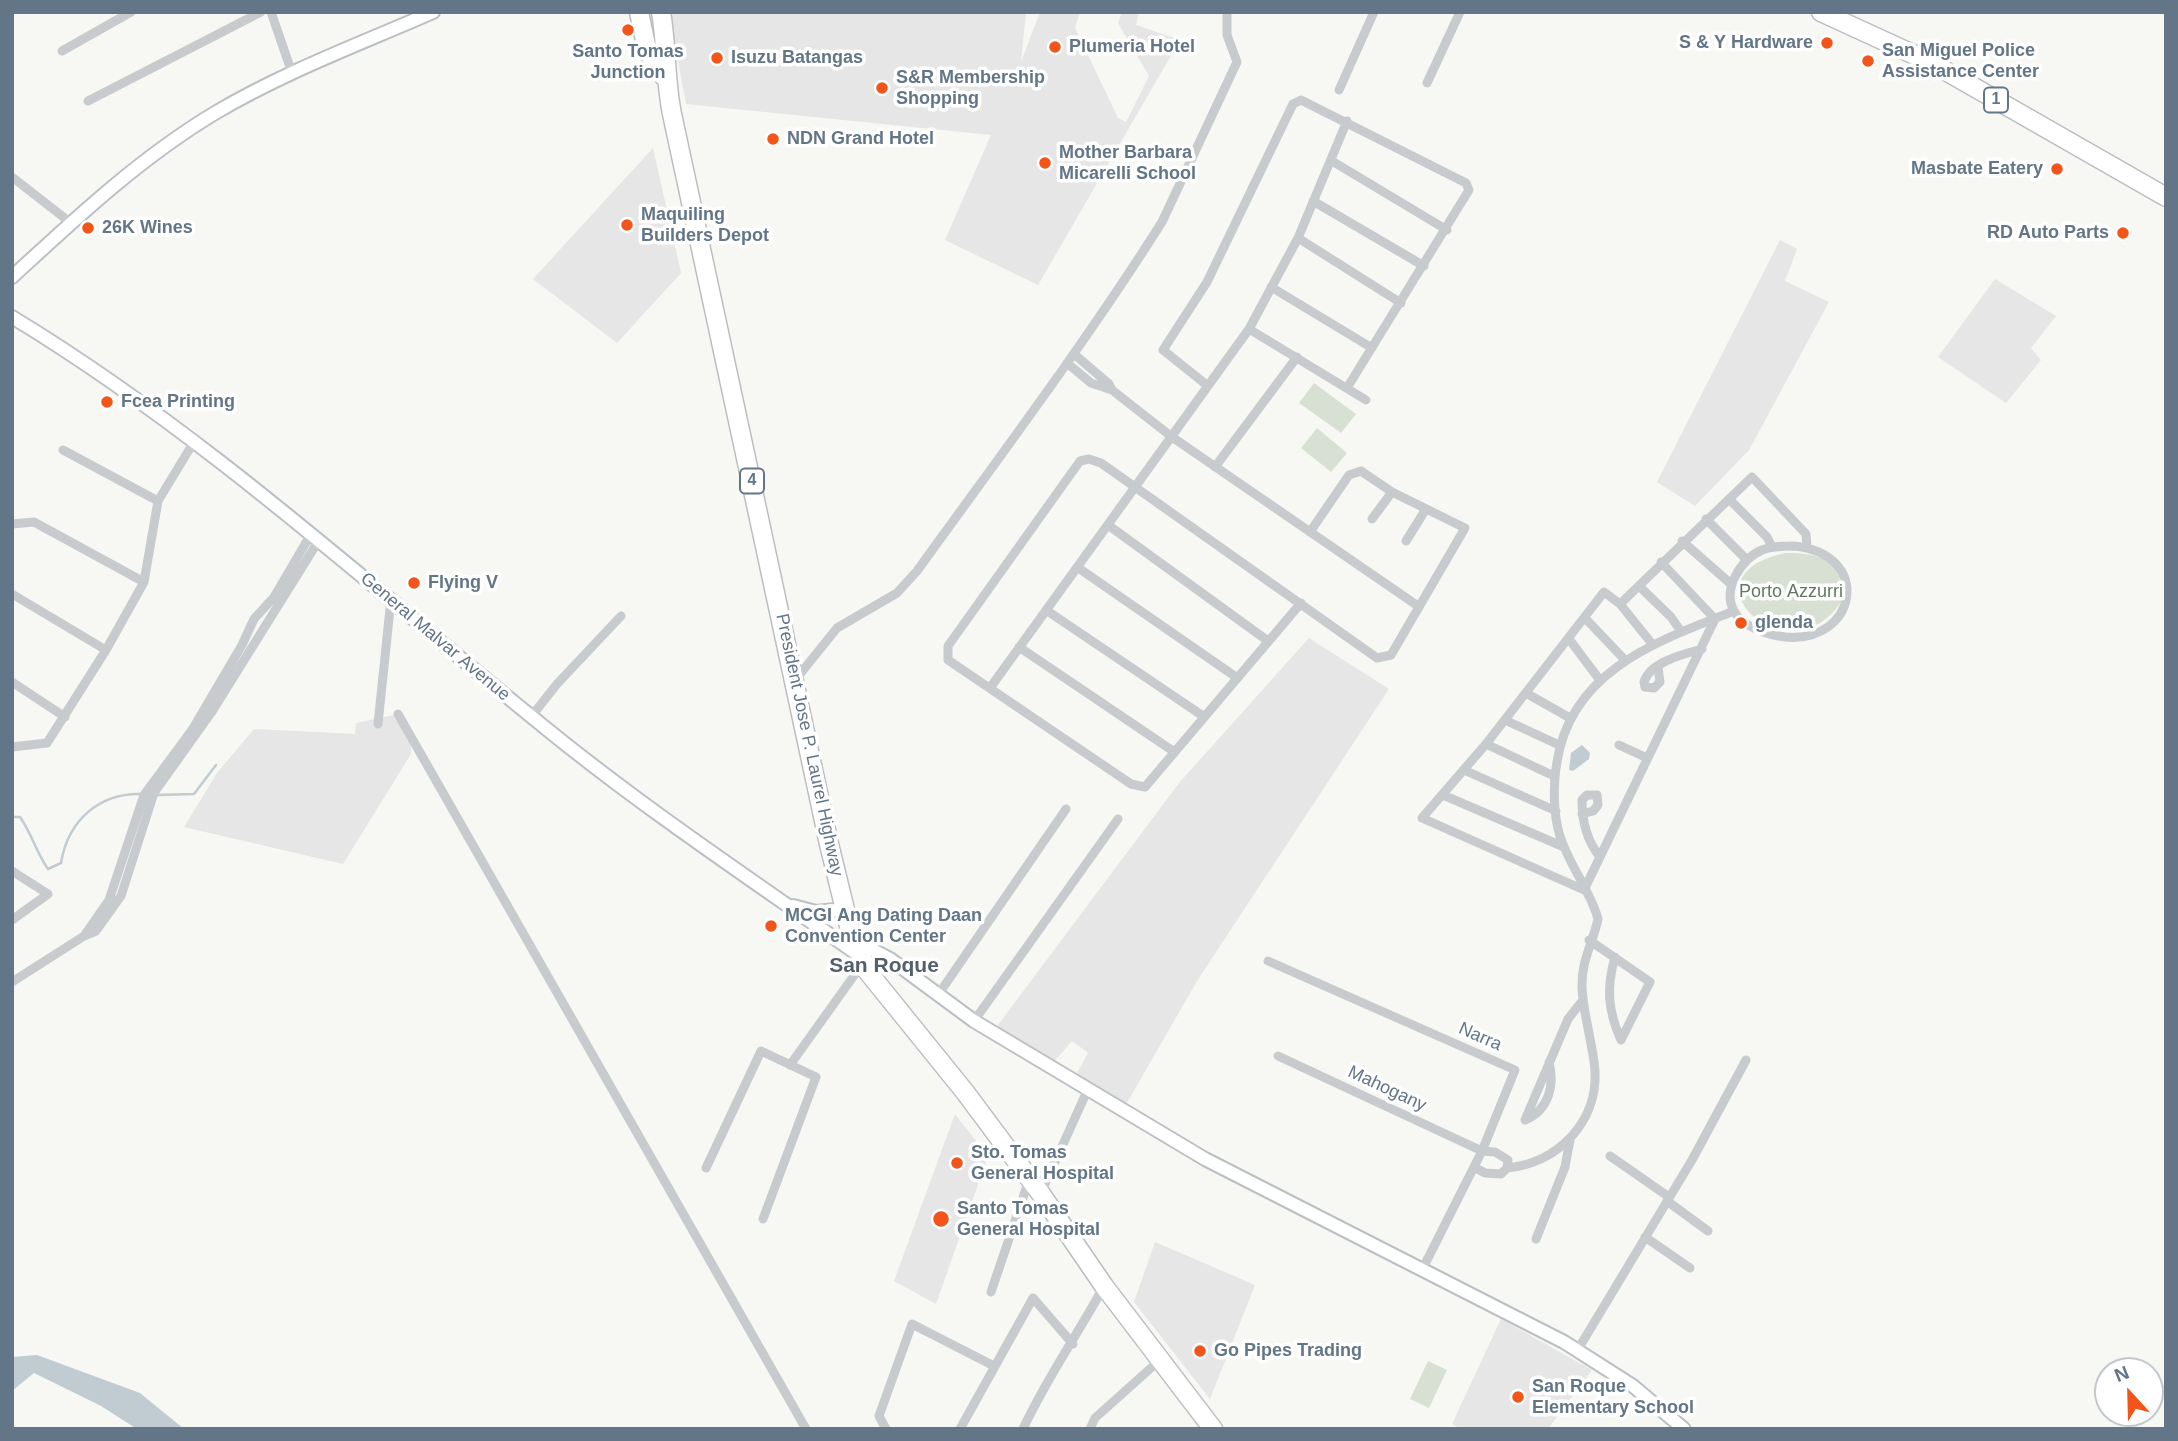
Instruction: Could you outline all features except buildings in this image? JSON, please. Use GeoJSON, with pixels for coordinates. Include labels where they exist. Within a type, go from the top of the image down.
{"type":"FeatureCollection","features":[{"type":"Feature","properties":{"kind":"highway","name":"President Jose P. Laurel Highway"},"geometry":{"type":"LineString","coordinates":[[639,12],[648,50],[665,78]]}},
{"type":"Feature","properties":{"kind":"highway","name":"President Jose P. Laurel Highway"},"geometry":{"type":"LineString","coordinates":[[660,12],[667,46],[665,78],[845,909],[859,953],[1041,1194],[1104,1286],[1213,1429]]}},
{"type":"Feature","properties":{"kind":"highway","name":"1"},"geometry":{"type":"LineString","coordinates":[[1821,12],[1930,62],[2166,197]]}},
{"type":"Feature","properties":{"kind":"main road"},"geometry":{"type":"LineString","coordinates":[[12,277],[118,181],[215,113],[292,73],[433,12]]}},
{"type":"Feature","properties":{"kind":"main road","name":"General Malvar Avenue"},"geometry":{"type":"LineString","coordinates":[[12,317],[58,345],[195,440],[595,768],[859,953],[890,959],[974,1021],[1205,1160],[1577,1351],[1633,1386],[1684,1429]]}},
{"type":"Feature","properties":{"kind":"main road"},"geometry":{"type":"LineString","coordinates":[[787,905],[816,912],[845,909]]}},
{"type":"Feature","properties":{"kind":"street"},"geometry":{"type":"LineString","coordinates":[[62,51],[131,12]]}},
{"type":"Feature","properties":{"kind":"street"},"geometry":{"type":"LineString","coordinates":[[88,102],[261,12]]}},
{"type":"Feature","properties":{"kind":"street"},"geometry":{"type":"LineString","coordinates":[[271,12],[292,73]]}},
{"type":"Feature","properties":{"kind":"street"},"geometry":{"type":"LineString","coordinates":[[796,679],[838,628],[897,593],[917,571],[1074,354],[1162,222],[1237,62],[1227,36],[1227,12]]}},
{"type":"Feature","properties":{"kind":"street"},"geometry":{"type":"LineString","coordinates":[[1339,90],[1374,12]]}},
{"type":"Feature","properties":{"kind":"street"},"geometry":{"type":"LineString","coordinates":[[1427,83],[1460,12]]}},
{"type":"Feature","properties":{"kind":"street"},"geometry":{"type":"LineString","coordinates":[[1208,386],[1163,350],[1207,282],[1293,104],[1301,100],[1465,183],[1469,190],[1468,197],[1347,388]]}},
{"type":"Feature","properties":{"kind":"street"},"geometry":{"type":"LineString","coordinates":[[990,688],[1249,329],[1297,238],[1347,121]]}},
{"type":"Feature","properties":{"kind":"street"},"geometry":{"type":"LineString","coordinates":[[1332,161],[1447,230]]}},
{"type":"Feature","properties":{"kind":"street"},"geometry":{"type":"LineString","coordinates":[[12,177],[71,223]]}},
{"type":"Feature","properties":{"kind":"street"},"geometry":{"type":"LineString","coordinates":[[1313,201],[1424,266]]}},
{"type":"Feature","properties":{"kind":"street"},"geometry":{"type":"LineString","coordinates":[[1297,238],[1401,303]]}},
{"type":"Feature","properties":{"kind":"street"},"geometry":{"type":"LineString","coordinates":[[1271,287],[1372,348]]}},
{"type":"Feature","properties":{"kind":"street"},"geometry":{"type":"LineString","coordinates":[[1249,329],[1366,400]]}},
{"type":"Feature","properties":{"kind":"street"},"geometry":{"type":"LineString","coordinates":[[1074,354],[1109,384],[1112,390]]}},
{"type":"Feature","properties":{"kind":"street"},"geometry":{"type":"LineString","coordinates":[[1215,467],[1297,358]]}},
{"type":"Feature","properties":{"kind":"street"},"geometry":{"type":"LineString","coordinates":[[1067,363],[1091,383],[1112,390],[1172,437],[1418,606]]}},
{"type":"Feature","properties":{"kind":"street"},"geometry":{"type":"LineString","coordinates":[[12,747],[47,743],[106,650],[144,582],[158,501],[195,440]]}},
{"type":"Feature","properties":{"kind":"street"},"geometry":{"type":"LineString","coordinates":[[63,450],[158,501]]}},
{"type":"Feature","properties":{"kind":"street"},"geometry":{"type":"LineString","coordinates":[[1301,603],[1145,787],[1139,787],[948,660],[948,646],[1080,461],[1089,459],[1101,463],[1133,488],[1301,603],[1377,657],[1391,655],[1465,528],[1392,492],[1361,471],[1349,475],[1310,532]]}},
{"type":"Feature","properties":{"kind":"street"},"geometry":{"type":"LineString","coordinates":[[1620,604],[1682,541],[1752,477],[1806,534],[1807,547]]}},
{"type":"Feature","properties":{"kind":"street"},"geometry":{"type":"LineString","coordinates":[[1373,519],[1392,492]]}},
{"type":"Feature","properties":{"kind":"street"},"geometry":{"type":"LineString","coordinates":[[1729,499],[1767,537],[1772,547]]}},
{"type":"Feature","properties":{"kind":"street"},"geometry":{"type":"LineString","coordinates":[[1406,541],[1426,509]]}},
{"type":"Feature","properties":{"kind":"street"},"geometry":{"type":"LineString","coordinates":[[1706,519],[1747,560]]}},
{"type":"Feature","properties":{"kind":"street"},"geometry":{"type":"LineString","coordinates":[[12,524],[34,522],[144,582]]}},
{"type":"Feature","properties":{"kind":"street"},"geometry":{"type":"LineString","coordinates":[[1108,524],[1268,641]]}},
{"type":"Feature","properties":{"kind":"street"},"geometry":{"type":"LineString","coordinates":[[12,982],[84,936],[109,900],[144,795],[192,730],[242,645],[254,619],[274,597],[315,537]]}},
{"type":"Feature","properties":{"kind":"street"},"geometry":{"type":"LineString","coordinates":[[1682,541],[1731,584]]}},
{"type":"Feature","properties":{"kind":"street"},"geometry":{"type":"LineString","coordinates":[[1772,547],[1807,547],[1820,551],[1837,563],[1848,583],[1848,598],[1839,617],[1823,630],[1801,637],[1784,637],[1749,626],[1734,611],[1731,584],[1747,560],[1772,547]]}},
{"type":"Feature","properties":{"kind":"street"},"geometry":{"type":"LineString","coordinates":[[1661,562],[1714,619]]}},
{"type":"Feature","properties":{"kind":"street"},"geometry":{"type":"LineString","coordinates":[[1077,566],[1236,677]]}},
{"type":"Feature","properties":{"kind":"street"},"geometry":{"type":"LineString","coordinates":[[1639,586],[1671,617],[1680,631]]}},
{"type":"Feature","properties":{"kind":"street"},"geometry":{"type":"LineString","coordinates":[[1584,891],[1422,818],[1506,720],[1604,592],[1620,604],[1653,645]]}},
{"type":"Feature","properties":{"kind":"street"},"geometry":{"type":"LineString","coordinates":[[12,594],[106,650]]}},
{"type":"Feature","properties":{"kind":"street"},"geometry":{"type":"LineString","coordinates":[[378,724],[391,599]]}},
{"type":"Feature","properties":{"kind":"street"},"geometry":{"type":"LineString","coordinates":[[1046,610],[1203,716]]}},
{"type":"Feature","properties":{"kind":"street"},"geometry":{"type":"LineString","coordinates":[[1474,1167],[1494,1174],[1507,1164],[1535,1161],[1570,1140],[1586,1118],[1594,1098],[1594,1055],[1583,1000],[1584,958],[1598,919],[1564,847],[1556,811],[1554,776],[1559,745],[1570,718],[1600,678],[1624,659],[1680,631],[1734,611]]}},
{"type":"Feature","properties":{"kind":"street"},"geometry":{"type":"LineString","coordinates":[[531,717],[557,684],[621,616]]}},
{"type":"Feature","properties":{"kind":"street"},"geometry":{"type":"LineString","coordinates":[[1586,618],[1624,659]]}},
{"type":"Feature","properties":{"kind":"street"},"geometry":{"type":"LineString","coordinates":[[1584,891],[1702,649],[1714,619]]}},
{"type":"Feature","properties":{"kind":"street"},"geometry":{"type":"LineString","coordinates":[[1569,639],[1600,678]]}},
{"type":"Feature","properties":{"kind":"street"},"geometry":{"type":"LineString","coordinates":[[1019,647],[1173,751]]}},
{"type":"Feature","properties":{"kind":"street"},"geometry":{"type":"LineString","coordinates":[[1658,667],[1672,658],[1702,649]]}},
{"type":"Feature","properties":{"kind":"street"},"geometry":{"type":"LineString","coordinates":[[12,682],[65,717]]}},
{"type":"Feature","properties":{"kind":"street"},"geometry":{"type":"LineString","coordinates":[[1526,694],[1570,718]]}},
{"type":"Feature","properties":{"kind":"street"},"geometry":{"type":"LineString","coordinates":[[398,714],[806,1429]]}},
{"type":"Feature","properties":{"kind":"street"},"geometry":{"type":"LineString","coordinates":[[1506,720],[1559,745]]}},
{"type":"Feature","properties":{"kind":"street"},"geometry":{"type":"LineString","coordinates":[[1486,744],[1554,776]]}},
{"type":"Feature","properties":{"kind":"street"},"geometry":{"type":"LineString","coordinates":[[1619,746],[1647,758]]}},
{"type":"Feature","properties":{"kind":"street"},"geometry":{"type":"LineString","coordinates":[[1464,770],[1556,811]]}},
{"type":"Feature","properties":{"kind":"street"},"geometry":{"type":"LineString","coordinates":[[1443,795],[1564,847]]}},
{"type":"Feature","properties":{"kind":"street"},"geometry":{"type":"LineString","coordinates":[[937,995],[1066,809]]}},
{"type":"Feature","properties":{"kind":"street"},"geometry":{"type":"LineString","coordinates":[[1582,814],[1592,847],[1600,857]]}},
{"type":"Feature","properties":{"kind":"street"},"geometry":{"type":"LineString","coordinates":[[974,1021],[1118,819]]}},
{"type":"Feature","properties":{"kind":"street"},"geometry":{"type":"LineString","coordinates":[[12,870],[48,894],[12,920]]}},
{"type":"Feature","properties":{"kind":"street"},"geometry":{"type":"LineString","coordinates":[[1589,940],[1615,957],[1650,982],[1621,1040],[1609,1002],[1609,978],[1615,957]]}},
{"type":"Feature","properties":{"kind":"street"},"geometry":{"type":"LineString","coordinates":[[790,1065],[859,953]]}},
{"type":"Feature","properties":{"kind":"street","name":"Narra"},"geometry":{"type":"LineString","coordinates":[[1268,961],[1515,1070],[1482,1152],[1422,1270]]}},
{"type":"Feature","properties":{"kind":"street"},"geometry":{"type":"LineString","coordinates":[[1549,1062],[1554,1079],[1548,1097],[1535,1115],[1524,1119],[1549,1062],[1568,1019],[1583,1000]]}},
{"type":"Feature","properties":{"kind":"street"},"geometry":{"type":"LineString","coordinates":[[706,1168],[761,1051],[816,1077],[763,1219]]}},
{"type":"Feature","properties":{"kind":"street","name":"Mahogany"},"geometry":{"type":"LineString","coordinates":[[1278,1056],[1482,1152],[1495,1152],[1507,1164]]}},
{"type":"Feature","properties":{"kind":"street"},"geometry":{"type":"LineString","coordinates":[[1577,1351],[1668,1199],[1746,1060]]}},
{"type":"Feature","properties":{"kind":"street"},"geometry":{"type":"LineString","coordinates":[[1041,1194],[1088,1089]]}},
{"type":"Feature","properties":{"kind":"street"},"geometry":{"type":"LineString","coordinates":[[1536,1240],[1565,1167],[1570,1140]]}},
{"type":"Feature","properties":{"kind":"street"},"geometry":{"type":"LineString","coordinates":[[1610,1156],[1708,1230]]}},
{"type":"Feature","properties":{"kind":"street"},"geometry":{"type":"LineString","coordinates":[[991,1292],[1029,1178]]}},
{"type":"Feature","properties":{"kind":"street"},"geometry":{"type":"LineString","coordinates":[[1645,1237],[1690,1268]]}},
{"type":"Feature","properties":{"kind":"street"},"geometry":{"type":"LineString","coordinates":[[1023,1429],[1039,1396],[1073,1344],[1104,1286]]}},
{"type":"Feature","properties":{"kind":"street"},"geometry":{"type":"LineString","coordinates":[[960,1429],[1033,1298],[1073,1344]]}},
{"type":"Feature","properties":{"kind":"street"},"geometry":{"type":"LineString","coordinates":[[886,1429],[879,1416],[912,1324],[994,1366]]}},
{"type":"Feature","properties":{"kind":"street"},"geometry":{"type":"LineString","coordinates":[[1090,1429],[1095,1418],[1161,1359]]}},
{"type":"Feature","properties":{"kind":"street"},"geometry":{"type":"LineString","coordinates":[[1095,1418],[1103,1429]]}},
{"type":"Feature","properties":{"kind":"shaded area"},"geometry":{"type":"Polygon","coordinates":[[[669,12],[1026,12],[1021,62],[1040,12],[1080,12],[1075,28],[1118,118],[1126,122],[1149,76],[1118,23],[1122,12],[1139,12],[1136,25],[1180,40],[1038,285],[945,240],[991,135],[686,104],[669,12]]]}},
{"type":"Feature","properties":{"kind":"shaded area","name":"Maquiling Builders Depot"},"geometry":{"type":"Polygon","coordinates":[[[653,148],[681,273],[617,343],[533,279],[653,148]]]}},
{"type":"Feature","properties":{"kind":"shaded area"},"geometry":{"type":"Polygon","coordinates":[[[1780,240],[1797,249],[1785,281],[1829,302],[1749,450],[1695,506],[1657,482],[1780,240]]]}},
{"type":"Feature","properties":{"kind":"shaded area"},"geometry":{"type":"Polygon","coordinates":[[[1995,279],[2056,316],[2031,348],[2041,360],[2006,403],[1938,357],[1995,279]]]}},
{"type":"Feature","properties":{"kind":"shaded area"},"geometry":{"type":"Polygon","coordinates":[[[1309,638],[1389,689],[1197,981],[1124,1108],[1077,1073],[1088,1053],[1072,1041],[1052,1064],[995,1029],[1179,783],[1309,638]]]}},
{"type":"Feature","properties":{"kind":"shaded area"},"geometry":{"type":"Polygon","coordinates":[[[394,715],[411,745],[411,754],[343,864],[184,827],[217,773],[254,729],[355,734],[356,723],[394,715]]]}},
{"type":"Feature","properties":{"kind":"shaded area"},"geometry":{"type":"Polygon","coordinates":[[[1582,745],[1590,753],[1589,759],[1573,771],[1569,770],[1571,753],[1582,745]]]}},
{"type":"Feature","properties":{"kind":"shaded area","name":"Santo Tomas General Hospital"},"geometry":{"type":"Polygon","coordinates":[[[955,1114],[988,1156],[936,1304],[894,1281],[955,1114]]]}},
{"type":"Feature","properties":{"kind":"shaded area","name":"Go Pipes Trading"},"geometry":{"type":"Polygon","coordinates":[[[1155,1242],[1255,1285],[1210,1399],[1134,1302],[1155,1242]]]}},
{"type":"Feature","properties":{"kind":"shaded area","name":"San Roque Elementary School"},"geometry":{"type":"Polygon","coordinates":[[[1501,1319],[1592,1370],[1548,1429],[1461,1429],[1452,1424],[1501,1319]]]}},
{"type":"Feature","properties":{"kind":"shaded area"},"geometry":{"type":"Polygon","coordinates":[[[37,1355],[140,1393],[184,1429],[137,1429],[101,1406],[34,1373],[12,1391],[12,1357],[37,1355]]]}},
{"type":"Feature","properties":{"kind":"green space"},"geometry":{"type":"Polygon","coordinates":[[[1314,383],[1356,414],[1341,433],[1299,403],[1314,383]]]}},
{"type":"Feature","properties":{"kind":"green space"},"geometry":{"type":"Polygon","coordinates":[[[1317,428],[1347,453],[1331,472],[1301,448],[1317,428]]]}},
{"type":"Feature","properties":{"kind":"green space","name":"Porto Azzurri"},"geometry":{"type":"Polygon","coordinates":[[[1785,553],[1809,555],[1826,561],[1833,566],[1842,584],[1844,597],[1823,621],[1798,631],[1774,628],[1754,617],[1742,601],[1740,582],[1754,565],[1785,553]]]}},
{"type":"Feature","properties":{"kind":"green space"},"geometry":{"type":"Polygon","coordinates":[[[1428,1361],[1447,1370],[1429,1408],[1410,1399],[1428,1361]]]}},
{"type":"Feature","properties":{"kind":"waterway"},"geometry":{"type":"LineString","coordinates":[[157,795],[194,794],[216,765]]}},
{"type":"Feature","properties":{"kind":"waterway"},"geometry":{"type":"LineString","coordinates":[[12,817],[20,817],[48,869],[61,863],[71,834],[89,812],[113,798],[143,794]]}},
{"type":"Feature","properties":{"kind":"place","name":"Santo Tomas Junction"},"geometry":{"type":"Point","coordinates":[628,30]}},
{"type":"Feature","properties":{"kind":"place","name":"S & Y Hardware"},"geometry":{"type":"Point","coordinates":[1827,43]}},
{"type":"Feature","properties":{"kind":"place","name":"Plumeria Hotel"},"geometry":{"type":"Point","coordinates":[1055,47]}},
{"type":"Feature","properties":{"kind":"place","name":"Isuzu Batangas"},"geometry":{"type":"Point","coordinates":[717,58]}},
{"type":"Feature","properties":{"kind":"place","name":"San Miguel Police Assistance Center"},"geometry":{"type":"Point","coordinates":[1868,61]}},
{"type":"Feature","properties":{"kind":"place","name":"S&R Membership Shopping"},"geometry":{"type":"Point","coordinates":[882,88]}},
{"type":"Feature","properties":{"kind":"place","name":"NDN Grand Hotel"},"geometry":{"type":"Point","coordinates":[773,139]}},
{"type":"Feature","properties":{"kind":"place","name":"Mother Barbara Micarelli School"},"geometry":{"type":"Point","coordinates":[1045,163]}},
{"type":"Feature","properties":{"kind":"place","name":"Masbate Eatery"},"geometry":{"type":"Point","coordinates":[2057,169]}},
{"type":"Feature","properties":{"kind":"place","name":"Maquiling Builders Depot"},"geometry":{"type":"Point","coordinates":[627,225]}},
{"type":"Feature","properties":{"kind":"place","name":"26K Wines"},"geometry":{"type":"Point","coordinates":[88,228]}},
{"type":"Feature","properties":{"kind":"place","name":"RD Auto Parts"},"geometry":{"type":"Point","coordinates":[2123,233]}},
{"type":"Feature","properties":{"kind":"place","name":"Fcea Printing"},"geometry":{"type":"Point","coordinates":[107,402]}},
{"type":"Feature","properties":{"kind":"place","name":"Flying V"},"geometry":{"type":"Point","coordinates":[414,583]}},
{"type":"Feature","properties":{"kind":"place","name":"glenda"},"geometry":{"type":"Point","coordinates":[1741,623]}},
{"type":"Feature","properties":{"kind":"place","name":"MCGI Ang Dating Daan Convention Center"},"geometry":{"type":"Point","coordinates":[771,926]}},
{"type":"Feature","properties":{"kind":"place","name":"Sto. Tomas General Hospital"},"geometry":{"type":"Point","coordinates":[957,1163]}},
{"type":"Feature","properties":{"kind":"place","name":"Santo Tomas General Hospital"},"geometry":{"type":"Point","coordinates":[941,1219]}},
{"type":"Feature","properties":{"kind":"place","name":"Go Pipes Trading"},"geometry":{"type":"Point","coordinates":[1200,1351]}},
{"type":"Feature","properties":{"kind":"place","name":"San Roque Elementary School"},"geometry":{"type":"Point","coordinates":[1518,1397]}},
{"type":"Feature","properties":{"kind":"district","name":"San Roque"},"geometry":{"type":"Point","coordinates":[884,966]}}]}
